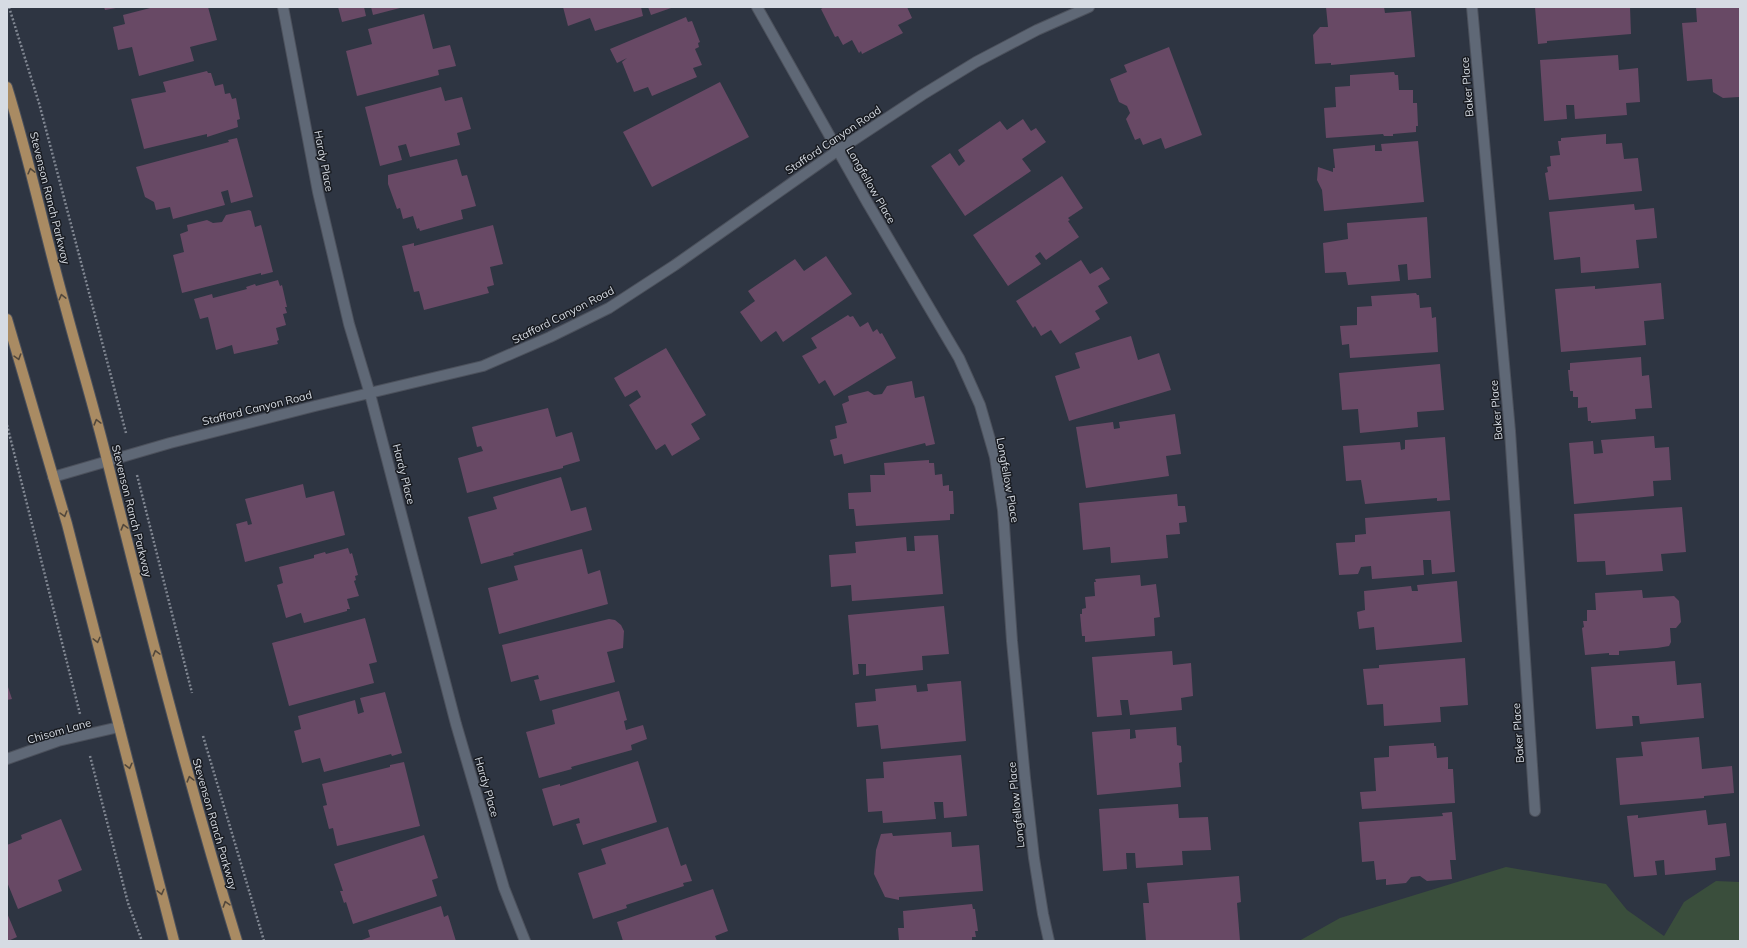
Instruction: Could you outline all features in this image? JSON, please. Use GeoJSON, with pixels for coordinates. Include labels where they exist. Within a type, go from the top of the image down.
{"type":"FeatureCollection","features":[{"type":"Feature","properties":{"kind":"main road","name":"Stevenson Ranch Parkway"},"geometry":{"type":"LineString","coordinates":[[7,87],[22,134],[63,300],[107,460],[168,698],[211,856],[237,941]]}},
{"type":"Feature","properties":{"kind":"main road"},"geometry":{"type":"LineString","coordinates":[[7,319],[53,477],[174,941]]}},
{"type":"Feature","properties":{"kind":"street","name":"Hardy Place"},"geometry":{"type":"LineString","coordinates":[[283,7],[318,192],[349,324],[370,394],[456,724],[504,888],[526,941]]}},
{"type":"Feature","properties":{"kind":"street","name":"Longfellow Place"},"geometry":{"type":"LineString","coordinates":[[757,7],[837,150],[959,358],[980,405],[995,457],[1003,510],[1012,640],[1026,793],[1041,900],[1050,941]]}},
{"type":"Feature","properties":{"kind":"street","name":"Stafford Canyon Road"},"geometry":{"type":"LineString","coordinates":[[53,477],[107,460],[315,406],[483,366],[550,337],[609,308],[675,265],[837,150],[922,95],[976,62],[1037,30],[1088,7]]}},
{"type":"Feature","properties":{"kind":"street","name":"Baker Place"},"geometry":{"type":"LineString","coordinates":[[1472,7],[1510,431],[1535,812]]}},
{"type":"Feature","properties":{"kind":"street","name":"Chisom Lane"},"geometry":{"type":"LineString","coordinates":[[7,759],[58,741],[119,727]]}},
{"type":"Feature","properties":{"kind":"path"},"geometry":{"type":"LineString","coordinates":[[7,425],[128,903],[142,941]]}},
{"type":"Feature","properties":{"kind":"green space"},"geometry":{"type":"Polygon","coordinates":[[[1506,867],[1606,884],[1627,910],[1664,936],[1684,902],[1716,881],[1740,882],[1740,941],[1299,941],[1340,918],[1506,867]]]}},
{"type":"Feature","properties":{"kind":"building"},"geometry":{"type":"Polygon","coordinates":[[[104,7],[116,7],[116,8],[105,10],[104,7]]]}},
{"type":"Feature","properties":{"kind":"building"},"geometry":{"type":"Polygon","coordinates":[[[154,7],[208,7],[217,40],[190,47],[194,61],[139,76],[132,47],[118,50],[113,27],[125,24],[123,15],[154,7]]]}},
{"type":"Feature","properties":{"kind":"building"},"geometry":{"type":"Polygon","coordinates":[[[338,7],[364,7],[366,16],[342,22],[338,7]]]}},
{"type":"Feature","properties":{"kind":"building"},"geometry":{"type":"Polygon","coordinates":[[[371,7],[400,7],[400,8],[373,15],[371,7]]]}},
{"type":"Feature","properties":{"kind":"building"},"geometry":{"type":"Polygon","coordinates":[[[563,7],[641,7],[643,16],[595,31],[590,18],[568,26],[563,7]]]}},
{"type":"Feature","properties":{"kind":"building"},"geometry":{"type":"Polygon","coordinates":[[[648,7],[674,7],[651,15],[648,7]]]}},
{"type":"Feature","properties":{"kind":"building"},"geometry":{"type":"Polygon","coordinates":[[[824,7],[907,7],[912,18],[898,25],[903,33],[862,54],[861,51],[859,53],[852,40],[843,45],[838,36],[835,37],[821,9],[824,7]]]}},
{"type":"Feature","properties":{"kind":"building"},"geometry":{"type":"Polygon","coordinates":[[[1326,7],[1384,7],[1385,13],[1411,11],[1415,57],[1331,65],[1331,63],[1315,64],[1313,35],[1320,27],[1328,27],[1326,7]]]}},
{"type":"Feature","properties":{"kind":"building"},"geometry":{"type":"Polygon","coordinates":[[[1535,7],[1630,7],[1631,34],[1547,41],[1547,43],[1538,44],[1535,7]]]}},
{"type":"Feature","properties":{"kind":"building"},"geometry":{"type":"Polygon","coordinates":[[[1696,7],[1740,7],[1739,97],[1723,98],[1713,92],[1712,79],[1687,81],[1682,23],[1697,22],[1696,7]]]}},
{"type":"Feature","properties":{"kind":"building"},"geometry":{"type":"Polygon","coordinates":[[[424,14],[433,49],[450,45],[456,66],[438,70],[439,75],[357,96],[346,51],[372,44],[368,29],[424,14]]]}},
{"type":"Feature","properties":{"kind":"building"},"geometry":{"type":"Polygon","coordinates":[[[686,17],[688,22],[692,21],[700,42],[698,43],[699,47],[695,49],[702,65],[693,68],[697,77],[652,96],[648,87],[634,92],[622,62],[627,58],[617,63],[610,49],[686,17]]]}},
{"type":"Feature","properties":{"kind":"building"},"geometry":{"type":"Polygon","coordinates":[[[1169,47],[1202,135],[1165,149],[1161,138],[1143,145],[1140,138],[1135,140],[1126,119],[1130,113],[1127,106],[1119,102],[1110,79],[1127,72],[1124,65],[1169,47]]]}},
{"type":"Feature","properties":{"kind":"building"},"geometry":{"type":"Polygon","coordinates":[[[1618,55],[1619,70],[1638,68],[1640,102],[1626,103],[1627,115],[1575,119],[1574,105],[1566,105],[1567,119],[1544,121],[1540,60],[1618,55]]]}},
{"type":"Feature","properties":{"kind":"building"},"geometry":{"type":"Polygon","coordinates":[[[207,71],[208,73],[211,73],[215,86],[223,84],[225,94],[230,93],[232,99],[236,98],[240,119],[237,120],[238,127],[207,137],[207,134],[144,149],[131,99],[166,92],[163,82],[207,71]]]}},
{"type":"Feature","properties":{"kind":"building"},"geometry":{"type":"Polygon","coordinates":[[[1394,72],[1395,75],[1398,75],[1399,90],[1413,90],[1413,103],[1417,103],[1418,126],[1416,126],[1416,132],[1393,134],[1393,136],[1384,136],[1383,134],[1326,138],[1324,108],[1336,107],[1335,87],[1350,86],[1350,75],[1394,72]]]}},
{"type":"Feature","properties":{"kind":"building"},"geometry":{"type":"Polygon","coordinates":[[[720,82],[749,137],[652,187],[623,132],[720,82]]]}},
{"type":"Feature","properties":{"kind":"building"},"geometry":{"type":"Polygon","coordinates":[[[441,87],[445,101],[462,97],[471,129],[457,133],[460,145],[410,157],[406,144],[398,146],[402,160],[380,166],[365,107],[441,87]]]}},
{"type":"Feature","properties":{"kind":"building"},"geometry":{"type":"Polygon","coordinates":[[[1023,119],[1031,131],[1036,128],[1046,142],[1022,159],[1031,171],[965,216],[931,166],[950,153],[959,166],[965,161],[958,150],[1000,121],[1007,130],[1023,119]]]}},
{"type":"Feature","properties":{"kind":"building"},"geometry":{"type":"Polygon","coordinates":[[[1606,134],[1606,144],[1622,143],[1624,159],[1638,158],[1642,191],[1549,200],[1545,173],[1548,172],[1547,167],[1551,166],[1550,156],[1560,155],[1558,141],[1561,141],[1561,138],[1606,134]]]}},
{"type":"Feature","properties":{"kind":"building"},"geometry":{"type":"Polygon","coordinates":[[[237,138],[253,197],[231,203],[228,190],[221,192],[225,205],[173,219],[170,207],[156,210],[154,202],[145,197],[136,167],[229,142],[228,140],[237,138]]]}},
{"type":"Feature","properties":{"kind":"building"},"geometry":{"type":"Polygon","coordinates":[[[1418,141],[1424,202],[1324,211],[1322,190],[1317,180],[1318,167],[1333,172],[1333,168],[1335,168],[1333,149],[1375,145],[1375,151],[1382,151],[1381,144],[1418,141]]]}},
{"type":"Feature","properties":{"kind":"building"},"geometry":{"type":"Polygon","coordinates":[[[457,159],[462,176],[467,175],[476,206],[461,210],[463,219],[420,231],[419,228],[417,229],[413,216],[403,219],[400,208],[397,209],[388,184],[388,175],[457,159]]]}},
{"type":"Feature","properties":{"kind":"building"},"geometry":{"type":"Polygon","coordinates":[[[1062,176],[1083,208],[1068,218],[1070,220],[1068,221],[1079,237],[1046,260],[1040,252],[1035,256],[1041,264],[1008,286],[973,235],[1062,176]]]}},
{"type":"Feature","properties":{"kind":"building"},"geometry":{"type":"Polygon","coordinates":[[[1634,204],[1635,210],[1654,208],[1657,238],[1636,240],[1639,268],[1581,273],[1580,257],[1554,260],[1549,212],[1634,204]]]}},
{"type":"Feature","properties":{"kind":"building"},"geometry":{"type":"Polygon","coordinates":[[[249,210],[251,211],[255,227],[261,225],[273,272],[261,275],[261,273],[182,293],[173,255],[184,252],[180,234],[188,231],[187,225],[207,220],[213,223],[222,222],[226,215],[249,210]]]}},
{"type":"Feature","properties":{"kind":"building"},"geometry":{"type":"Polygon","coordinates":[[[1427,217],[1431,278],[1408,280],[1407,264],[1398,265],[1400,281],[1348,285],[1346,272],[1325,273],[1323,243],[1348,239],[1347,223],[1427,217]]]}},
{"type":"Feature","properties":{"kind":"building"},"geometry":{"type":"Polygon","coordinates":[[[493,225],[503,264],[490,267],[494,285],[487,287],[489,293],[424,310],[419,291],[414,292],[402,246],[414,243],[414,246],[493,225]]]}},
{"type":"Feature","properties":{"kind":"building"},"geometry":{"type":"Polygon","coordinates":[[[826,256],[852,294],[783,342],[776,331],[761,342],[740,312],[755,301],[748,291],[795,259],[804,271],[826,256]]]}},
{"type":"Feature","properties":{"kind":"building"},"geometry":{"type":"Polygon","coordinates":[[[1081,260],[1090,274],[1102,267],[1110,279],[1098,286],[1108,303],[1095,311],[1100,319],[1060,344],[1051,330],[1041,336],[1035,326],[1033,328],[1016,301],[1081,260]]]}},
{"type":"Feature","properties":{"kind":"building"},"geometry":{"type":"Polygon","coordinates":[[[278,280],[280,286],[282,285],[287,313],[283,314],[286,325],[276,328],[279,340],[277,341],[278,344],[234,354],[232,345],[216,350],[208,317],[200,319],[194,299],[212,294],[213,298],[247,289],[246,287],[255,284],[256,286],[278,280]]]}},
{"type":"Feature","properties":{"kind":"building"},"geometry":{"type":"Polygon","coordinates":[[[1661,283],[1664,319],[1644,321],[1646,345],[1561,352],[1555,289],[1595,286],[1595,289],[1661,283]]]}},
{"type":"Feature","properties":{"kind":"building"},"geometry":{"type":"Polygon","coordinates":[[[1416,293],[1419,295],[1420,308],[1431,307],[1432,318],[1436,317],[1438,352],[1350,358],[1349,344],[1342,345],[1340,326],[1357,325],[1357,307],[1372,306],[1371,296],[1416,293]]]}},
{"type":"Feature","properties":{"kind":"building"},"geometry":{"type":"Polygon","coordinates":[[[848,315],[850,317],[853,316],[860,327],[868,322],[873,332],[877,329],[880,334],[882,333],[896,358],[834,396],[825,380],[819,384],[802,356],[817,348],[811,338],[848,315]]]}},
{"type":"Feature","properties":{"kind":"building"},"geometry":{"type":"Polygon","coordinates":[[[1131,336],[1138,360],[1159,353],[1171,390],[1069,421],[1055,376],[1080,368],[1075,353],[1131,336]]]}},
{"type":"Feature","properties":{"kind":"building"},"geometry":{"type":"Polygon","coordinates":[[[666,348],[706,415],[691,424],[700,439],[672,456],[665,444],[656,450],[629,405],[641,397],[637,390],[625,397],[614,378],[666,348]]]}},
{"type":"Feature","properties":{"kind":"building"},"geometry":{"type":"Polygon","coordinates":[[[1641,357],[1642,376],[1649,375],[1652,408],[1635,409],[1636,419],[1591,423],[1591,421],[1588,421],[1587,407],[1578,408],[1578,397],[1573,397],[1573,391],[1570,391],[1568,370],[1570,370],[1570,363],[1641,357]]]}},
{"type":"Feature","properties":{"kind":"building"},"geometry":{"type":"Polygon","coordinates":[[[1440,364],[1444,410],[1417,412],[1418,427],[1360,433],[1358,409],[1342,410],[1339,373],[1440,364]]]}},
{"type":"Feature","properties":{"kind":"building"},"geometry":{"type":"Polygon","coordinates":[[[912,381],[915,398],[924,396],[935,444],[926,446],[925,443],[844,464],[842,454],[834,456],[830,440],[837,438],[835,426],[847,423],[842,404],[849,401],[848,396],[868,391],[874,395],[882,394],[887,386],[912,381]]]}},
{"type":"Feature","properties":{"kind":"building"},"geometry":{"type":"Polygon","coordinates":[[[548,408],[556,437],[572,432],[580,461],[563,466],[563,468],[467,493],[458,458],[483,451],[481,446],[477,447],[472,427],[548,408]]]}},
{"type":"Feature","properties":{"kind":"building"},"geometry":{"type":"Polygon","coordinates":[[[1175,414],[1181,454],[1166,456],[1169,476],[1086,488],[1076,427],[1113,422],[1114,429],[1120,428],[1119,422],[1175,414]]]}},
{"type":"Feature","properties":{"kind":"building"},"geometry":{"type":"Polygon","coordinates":[[[1654,436],[1655,448],[1669,447],[1671,480],[1653,481],[1654,496],[1574,504],[1569,443],[1593,441],[1594,454],[1603,453],[1601,440],[1654,436]]]}},
{"type":"Feature","properties":{"kind":"building"},"geometry":{"type":"Polygon","coordinates":[[[1445,437],[1450,500],[1437,501],[1437,498],[1365,504],[1361,480],[1346,481],[1343,446],[1400,442],[1401,450],[1405,449],[1405,440],[1445,437]]]}},
{"type":"Feature","properties":{"kind":"building"},"geometry":{"type":"Polygon","coordinates":[[[929,460],[929,463],[934,463],[935,475],[942,474],[943,486],[949,485],[949,491],[953,491],[954,514],[950,514],[950,520],[856,526],[854,509],[849,509],[848,493],[871,492],[870,475],[885,475],[884,463],[929,460]]]}},
{"type":"Feature","properties":{"kind":"building"},"geometry":{"type":"Polygon","coordinates":[[[561,477],[571,511],[586,507],[592,530],[481,564],[468,517],[497,509],[493,497],[561,477]]]}},
{"type":"Feature","properties":{"kind":"building"},"geometry":{"type":"Polygon","coordinates":[[[303,484],[306,498],[334,491],[345,535],[245,562],[236,524],[247,521],[248,525],[252,524],[245,499],[303,484]]]}},
{"type":"Feature","properties":{"kind":"building"},"geometry":{"type":"Polygon","coordinates":[[[1177,494],[1178,506],[1185,506],[1187,522],[1179,523],[1180,534],[1166,535],[1168,558],[1111,563],[1110,547],[1083,550],[1079,503],[1177,494]]]}},
{"type":"Feature","properties":{"kind":"building"},"geometry":{"type":"Polygon","coordinates":[[[1682,507],[1686,552],[1661,554],[1663,571],[1606,575],[1605,561],[1577,562],[1574,514],[1682,507]]]}},
{"type":"Feature","properties":{"kind":"building"},"geometry":{"type":"Polygon","coordinates":[[[1450,511],[1455,572],[1432,574],[1431,560],[1423,560],[1424,575],[1372,579],[1371,566],[1361,567],[1358,574],[1339,575],[1336,543],[1355,542],[1355,535],[1366,534],[1365,518],[1450,511]]]}},
{"type":"Feature","properties":{"kind":"building"},"geometry":{"type":"Polygon","coordinates":[[[938,535],[943,594],[852,601],[851,585],[831,587],[829,555],[856,553],[855,542],[906,537],[907,551],[915,551],[914,536],[938,535]]]}},
{"type":"Feature","properties":{"kind":"building"},"geometry":{"type":"Polygon","coordinates":[[[348,548],[350,554],[352,553],[358,575],[355,576],[356,580],[354,581],[359,596],[347,599],[350,609],[304,623],[301,613],[286,618],[277,585],[283,583],[279,567],[314,558],[314,555],[325,552],[326,554],[348,548]]]}},
{"type":"Feature","properties":{"kind":"building"},"geometry":{"type":"Polygon","coordinates":[[[582,549],[588,574],[600,570],[608,604],[499,634],[488,588],[518,580],[514,566],[582,549]]]}},
{"type":"Feature","properties":{"kind":"building"},"geometry":{"type":"Polygon","coordinates":[[[1140,575],[1141,586],[1156,584],[1160,617],[1154,618],[1155,636],[1085,642],[1085,636],[1082,636],[1080,614],[1082,614],[1082,609],[1086,608],[1085,597],[1095,596],[1095,579],[1140,575]]]}},
{"type":"Feature","properties":{"kind":"building"},"geometry":{"type":"Polygon","coordinates":[[[1457,581],[1462,642],[1376,650],[1374,627],[1359,629],[1357,612],[1365,610],[1364,591],[1411,586],[1412,591],[1418,591],[1417,585],[1457,581]]]}},
{"type":"Feature","properties":{"kind":"building"},"geometry":{"type":"Polygon","coordinates":[[[1642,590],[1643,598],[1674,596],[1679,601],[1681,622],[1676,628],[1670,628],[1671,642],[1669,646],[1619,651],[1619,655],[1609,655],[1609,653],[1585,655],[1582,628],[1584,627],[1583,621],[1587,621],[1587,610],[1596,610],[1595,593],[1642,590]]]}},
{"type":"Feature","properties":{"kind":"building"},"geometry":{"type":"Polygon","coordinates":[[[944,606],[949,654],[922,656],[923,670],[866,676],[866,664],[858,664],[859,674],[853,675],[848,615],[944,606]]]}},
{"type":"Feature","properties":{"kind":"building"},"geometry":{"type":"Polygon","coordinates":[[[365,618],[377,662],[369,664],[374,683],[289,706],[272,643],[365,618]]]}},
{"type":"Feature","properties":{"kind":"building"},"geometry":{"type":"Polygon","coordinates":[[[609,619],[615,620],[621,625],[624,631],[623,648],[607,652],[615,682],[540,701],[534,680],[539,679],[538,675],[511,682],[502,645],[609,619]]]}},
{"type":"Feature","properties":{"kind":"building"},"geometry":{"type":"Polygon","coordinates":[[[1172,651],[1173,665],[1191,663],[1193,696],[1181,698],[1182,710],[1130,715],[1128,700],[1120,700],[1122,715],[1097,717],[1092,657],[1172,651]]]}},
{"type":"Feature","properties":{"kind":"building"},"geometry":{"type":"Polygon","coordinates":[[[1465,658],[1468,705],[1440,707],[1441,722],[1384,726],[1383,704],[1367,705],[1363,669],[1379,668],[1379,665],[1465,658]]]}},
{"type":"Feature","properties":{"kind":"building"},"geometry":{"type":"Polygon","coordinates":[[[1675,661],[1677,685],[1701,683],[1704,718],[1640,724],[1639,716],[1632,716],[1633,726],[1596,729],[1591,667],[1675,661]]]}},
{"type":"Feature","properties":{"kind":"building"},"geometry":{"type":"Polygon","coordinates":[[[961,681],[966,741],[881,749],[878,725],[857,727],[855,703],[876,701],[875,689],[916,685],[917,692],[928,691],[927,684],[961,681]]]}},
{"type":"Feature","properties":{"kind":"building"},"geometry":{"type":"Polygon","coordinates":[[[7,684],[12,699],[7,700],[7,684]]]}},
{"type":"Feature","properties":{"kind":"building"},"geometry":{"type":"Polygon","coordinates":[[[619,691],[627,720],[624,721],[626,730],[643,725],[647,739],[631,745],[632,750],[571,767],[572,769],[539,778],[526,732],[555,724],[552,710],[619,691]]]}},
{"type":"Feature","properties":{"kind":"building"},"geometry":{"type":"Polygon","coordinates":[[[385,692],[402,753],[392,756],[391,754],[324,772],[320,758],[302,763],[294,731],[301,729],[298,716],[355,700],[358,714],[364,712],[360,698],[385,692]]]}},
{"type":"Feature","properties":{"kind":"building"},"geometry":{"type":"Polygon","coordinates":[[[1176,727],[1177,745],[1181,746],[1182,762],[1179,763],[1181,787],[1097,795],[1092,732],[1130,729],[1130,739],[1136,738],[1135,730],[1176,727]]]}},
{"type":"Feature","properties":{"kind":"building"},"geometry":{"type":"Polygon","coordinates":[[[1699,737],[1702,769],[1732,766],[1734,793],[1704,796],[1704,798],[1620,805],[1616,758],[1643,756],[1641,742],[1699,737]]]}},
{"type":"Feature","properties":{"kind":"building"},"geometry":{"type":"Polygon","coordinates":[[[1434,743],[1434,746],[1436,746],[1437,758],[1448,757],[1448,769],[1453,769],[1455,803],[1362,809],[1360,792],[1376,791],[1374,758],[1389,757],[1389,746],[1434,743]]]}},
{"type":"Feature","properties":{"kind":"building"},"geometry":{"type":"Polygon","coordinates":[[[961,755],[967,816],[944,818],[943,802],[934,802],[936,819],[883,823],[882,811],[868,812],[866,779],[884,778],[883,762],[961,755]]]}},
{"type":"Feature","properties":{"kind":"building"},"geometry":{"type":"Polygon","coordinates":[[[638,761],[657,822],[583,845],[576,824],[580,823],[579,818],[553,826],[542,789],[560,784],[560,786],[638,761]]]}},
{"type":"Feature","properties":{"kind":"building"},"geometry":{"type":"Polygon","coordinates":[[[404,762],[420,826],[337,846],[333,828],[329,829],[323,806],[327,805],[322,784],[390,767],[390,765],[404,762]]]}},
{"type":"Feature","properties":{"kind":"building"},"geometry":{"type":"Polygon","coordinates":[[[1178,804],[1179,818],[1208,817],[1211,850],[1182,851],[1183,865],[1136,868],[1135,853],[1126,853],[1127,869],[1103,871],[1099,809],[1178,804]]]}},
{"type":"Feature","properties":{"kind":"building"},"geometry":{"type":"Polygon","coordinates":[[[1706,810],[1708,825],[1726,823],[1730,856],[1715,858],[1716,870],[1665,875],[1664,860],[1655,861],[1657,875],[1634,877],[1627,816],[1638,815],[1638,818],[1706,810]]]}},
{"type":"Feature","properties":{"kind":"building"},"geometry":{"type":"Polygon","coordinates":[[[1452,812],[1456,860],[1450,860],[1452,879],[1427,881],[1420,876],[1411,877],[1406,883],[1386,885],[1386,879],[1376,880],[1374,861],[1362,862],[1359,822],[1443,816],[1442,813],[1452,812]]]}},
{"type":"Feature","properties":{"kind":"building"},"geometry":{"type":"Polygon","coordinates":[[[61,819],[82,870],[58,880],[62,891],[18,909],[7,882],[7,845],[22,839],[21,835],[61,819]]]}},
{"type":"Feature","properties":{"kind":"building"},"geometry":{"type":"Polygon","coordinates":[[[668,827],[681,866],[686,864],[692,881],[683,883],[684,886],[626,905],[627,908],[593,919],[578,873],[606,864],[601,849],[668,827]]]}},
{"type":"Feature","properties":{"kind":"building"},"geometry":{"type":"Polygon","coordinates":[[[951,832],[952,847],[979,845],[983,891],[899,897],[899,900],[885,897],[874,874],[876,850],[881,834],[892,833],[893,836],[951,832]]]}},
{"type":"Feature","properties":{"kind":"building"},"geometry":{"type":"Polygon","coordinates":[[[424,835],[438,878],[432,880],[437,896],[353,924],[346,902],[344,903],[340,891],[343,891],[334,864],[424,835]]]}},
{"type":"Feature","properties":{"kind":"building"},"geometry":{"type":"Polygon","coordinates":[[[1239,876],[1241,902],[1237,903],[1240,941],[1146,941],[1143,903],[1149,903],[1147,883],[1239,876]]]}},
{"type":"Feature","properties":{"kind":"building"},"geometry":{"type":"Polygon","coordinates":[[[713,889],[728,931],[715,936],[717,941],[623,941],[617,922],[713,889]]]}},
{"type":"Feature","properties":{"kind":"building"},"geometry":{"type":"Polygon","coordinates":[[[972,904],[973,909],[975,909],[978,931],[975,931],[976,937],[972,937],[972,941],[899,941],[898,928],[904,928],[903,911],[972,904]]]}},
{"type":"Feature","properties":{"kind":"building"},"geometry":{"type":"Polygon","coordinates":[[[441,906],[444,917],[448,915],[456,941],[359,941],[370,937],[368,930],[441,906]]]}},
{"type":"Feature","properties":{"kind":"building"},"geometry":{"type":"Polygon","coordinates":[[[7,913],[17,937],[8,941],[7,941],[7,913]]]}}]}
